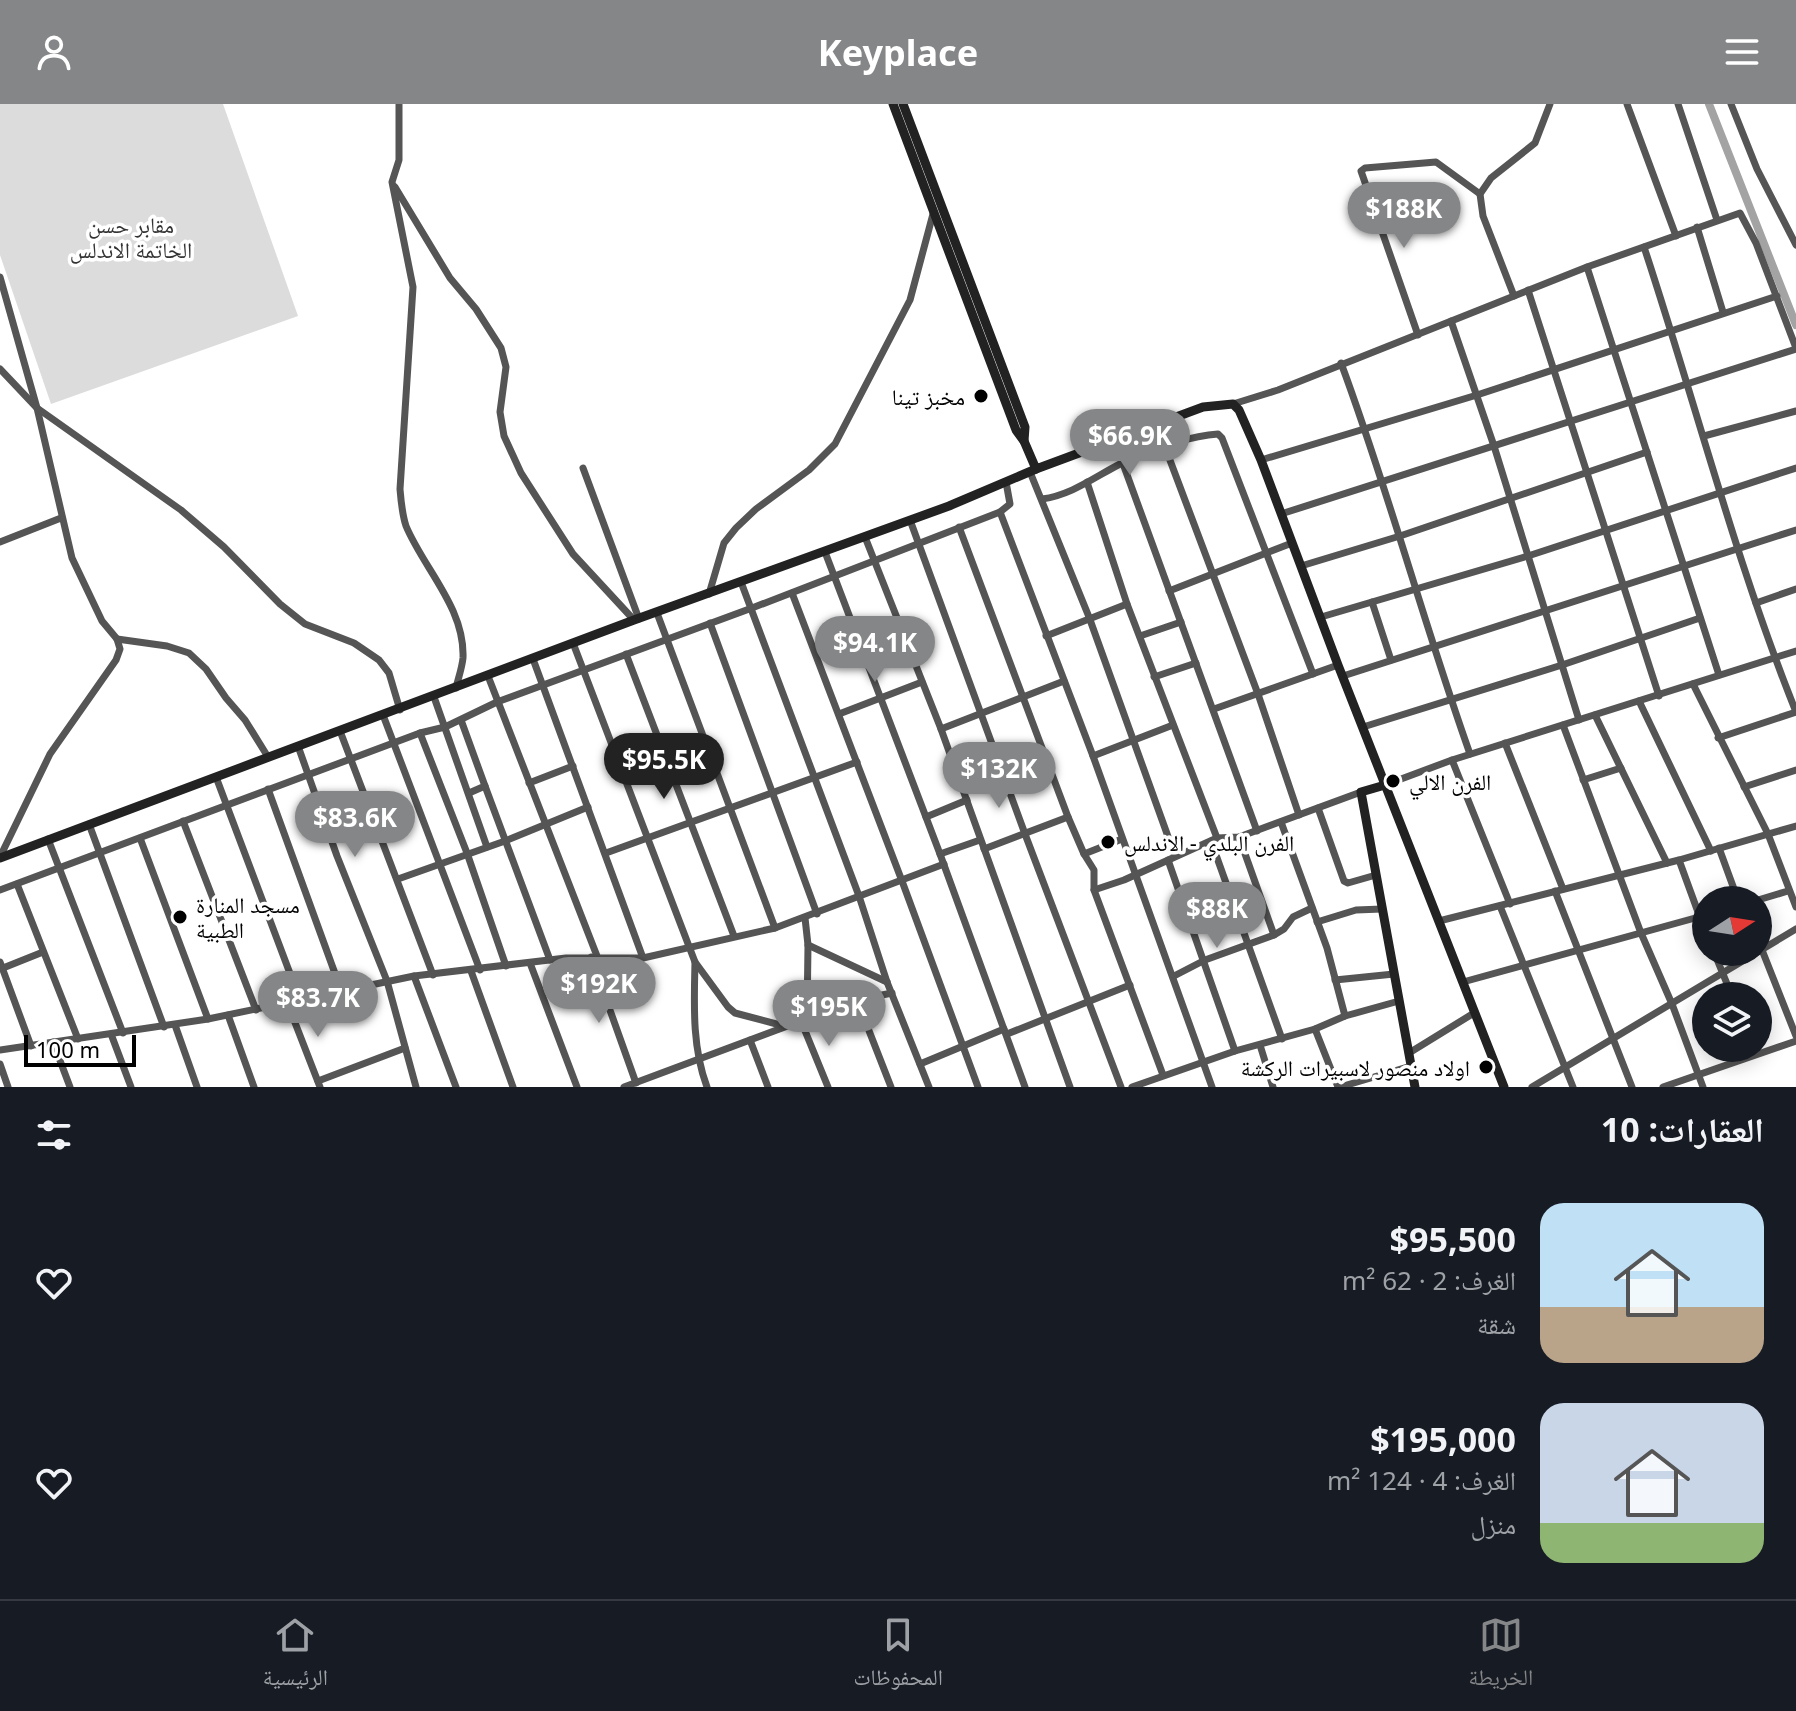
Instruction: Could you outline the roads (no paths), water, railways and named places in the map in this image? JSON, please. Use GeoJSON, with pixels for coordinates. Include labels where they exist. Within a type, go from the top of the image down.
{"type":"FeatureCollection","features":[{"type":"Feature","properties":{"kind":"street"},"geometry":{"type":"LineString","coordinates":[[399,104],[399,160],[392,182],[413,287],[401,507],[406,526],[454,613],[461,635],[463,659],[456,688]]}},
{"type":"Feature","properties":{"kind":"street"},"geometry":{"type":"LineString","coordinates":[[893,104],[1016,430],[1024,441],[1042,499],[1134,739],[1235,1051]]}},
{"type":"Feature","properties":{"kind":"street"},"geometry":{"type":"LineString","coordinates":[[903,104],[1025,427],[1024,441]]}},
{"type":"Feature","properties":{"kind":"street"},"geometry":{"type":"LineString","coordinates":[[1514,296],[1483,216],[1480,194],[1491,178],[1535,143],[1550,104]]}},
{"type":"Feature","properties":{"kind":"street"},"geometry":{"type":"LineString","coordinates":[[1627,104],[1676,236]]}},
{"type":"Feature","properties":{"kind":"street"},"geometry":{"type":"LineString","coordinates":[[1678,104],[1717,220]]}},
{"type":"Feature","properties":{"kind":"street"},"geometry":{"type":"LineString","coordinates":[[1731,104],[1757,169],[1796,245]]}},
{"type":"Feature","properties":{"kind":"street"},"geometry":{"type":"LineString","coordinates":[[1418,335],[1361,171],[1365,168],[1436,162],[1480,194]]}},
{"type":"Feature","properties":{"kind":"street"},"geometry":{"type":"LineString","coordinates":[[392,182],[450,278],[476,309],[501,348],[506,367],[500,412],[504,436],[521,473],[573,554],[637,619]]}},
{"type":"Feature","properties":{"kind":"street"},"geometry":{"type":"LineString","coordinates":[[709,594],[724,543],[736,528],[756,509],[809,470],[835,444],[910,300],[934,211]]}},
{"type":"Feature","properties":{"kind":"street"},"geometry":{"type":"LineString","coordinates":[[0,858],[637,619],[865,537],[1154,424],[1203,407],[1233,404],[1278,390],[1587,267],[1717,220],[1740,213],[1744,216],[1796,349],[1281,514]]}},
{"type":"Feature","properties":{"kind":"street"},"geometry":{"type":"LineString","coordinates":[[1697,227],[1723,312]]}},
{"type":"Feature","properties":{"kind":"street"},"geometry":{"type":"LineString","coordinates":[[1644,247],[1738,548],[1796,712],[1718,738]]}},
{"type":"Feature","properties":{"kind":"street"},"geometry":{"type":"LineString","coordinates":[[1587,267],[1719,675]]}},
{"type":"Feature","properties":{"kind":"street"},"geometry":{"type":"LineString","coordinates":[[0,277],[37,408],[72,558],[102,621],[117,639],[120,649],[116,660],[50,754],[0,858]]}},
{"type":"Feature","properties":{"kind":"street"},"geometry":{"type":"LineString","coordinates":[[1528,290],[1659,696]]}},
{"type":"Feature","properties":{"kind":"street"},"geometry":{"type":"LineString","coordinates":[[1261,460],[1477,395],[1777,296]]}},
{"type":"Feature","properties":{"kind":"street"},"geometry":{"type":"LineString","coordinates":[[1451,321],[1494,446],[1579,720]]}},
{"type":"Feature","properties":{"kind":"street"},"geometry":{"type":"LineString","coordinates":[[1341,363],[1365,428],[1470,754]]}},
{"type":"Feature","properties":{"kind":"street"},"geometry":{"type":"LineString","coordinates":[[0,369],[37,408],[181,510],[305,624],[354,643],[379,660],[389,673],[400,710]]}},
{"type":"Feature","properties":{"kind":"street"},"geometry":{"type":"LineString","coordinates":[[1233,404],[1243,417],[1261,460],[1504,1087]]}},
{"type":"Feature","properties":{"kind":"street"},"geometry":{"type":"LineString","coordinates":[[1704,436],[1796,411]]}},
{"type":"Feature","properties":{"kind":"street"},"geometry":{"type":"LineString","coordinates":[[1154,424],[1258,694],[1299,815]]}},
{"type":"Feature","properties":{"kind":"street"},"geometry":{"type":"LineString","coordinates":[[1042,499],[1066,493],[1123,463],[1165,447],[1218,434],[1313,674]]}},
{"type":"Feature","properties":{"kind":"street"},"geometry":{"type":"LineString","coordinates":[[1114,439],[1257,831]]}},
{"type":"Feature","properties":{"kind":"street"},"geometry":{"type":"LineString","coordinates":[[1301,566],[1400,536],[1647,452]]}},
{"type":"Feature","properties":{"kind":"street"},"geometry":{"type":"LineString","coordinates":[[583,468],[637,619]]}},
{"type":"Feature","properties":{"kind":"street"},"geometry":{"type":"LineString","coordinates":[[1321,617],[1528,556],[1796,468]]}},
{"type":"Feature","properties":{"kind":"street"},"geometry":{"type":"LineString","coordinates":[[0,890],[349,758],[445,727],[497,702],[1000,512],[1010,504],[1006,482]]}},
{"type":"Feature","properties":{"kind":"street"},"geometry":{"type":"LineString","coordinates":[[1087,482],[1127,604],[1214,840],[1282,1039]]}},
{"type":"Feature","properties":{"kind":"street"},"geometry":{"type":"LineString","coordinates":[[1000,512],[1093,756],[1212,1087]]}},
{"type":"Feature","properties":{"kind":"street"},"geometry":{"type":"LineString","coordinates":[[0,542],[61,518]]}},
{"type":"Feature","properties":{"kind":"street"},"geometry":{"type":"LineString","coordinates":[[910,520],[1121,1087]]}},
{"type":"Feature","properties":{"kind":"street"},"geometry":{"type":"LineString","coordinates":[[959,527],[1068,817],[1094,870],[1094,890],[1163,1075]]}},
{"type":"Feature","properties":{"kind":"street"},"geometry":{"type":"LineString","coordinates":[[1343,676],[1796,530]]}},
{"type":"Feature","properties":{"kind":"street"},"geometry":{"type":"LineString","coordinates":[[865,537],[941,729],[1070,1087]]}},
{"type":"Feature","properties":{"kind":"street"},"geometry":{"type":"LineString","coordinates":[[1169,591],[1292,543]]}},
{"type":"Feature","properties":{"kind":"street"},"geometry":{"type":"LineString","coordinates":[[825,552],[1025,1087]]}},
{"type":"Feature","properties":{"kind":"street"},"geometry":{"type":"LineString","coordinates":[[741,582],[859,896],[887,982],[929,1087]]}},
{"type":"Feature","properties":{"kind":"street"},"geometry":{"type":"LineString","coordinates":[[1756,603],[1796,589]]}},
{"type":"Feature","properties":{"kind":"street"},"geometry":{"type":"LineString","coordinates":[[792,593],[978,1087]]}},
{"type":"Feature","properties":{"kind":"street"},"geometry":{"type":"LineString","coordinates":[[1372,602],[1391,660]]}},
{"type":"Feature","properties":{"kind":"street"},"geometry":{"type":"LineString","coordinates":[[1046,636],[1127,604]]}},
{"type":"Feature","properties":{"kind":"street"},"geometry":{"type":"LineString","coordinates":[[657,613],[775,928]]}},
{"type":"Feature","properties":{"kind":"street"},"geometry":{"type":"LineString","coordinates":[[1363,727],[1700,618]]}},
{"type":"Feature","properties":{"kind":"street"},"geometry":{"type":"LineString","coordinates":[[1140,636],[1181,622]]}},
{"type":"Feature","properties":{"kind":"street"},"geometry":{"type":"LineString","coordinates":[[710,623],[817,914]]}},
{"type":"Feature","properties":{"kind":"street"},"geometry":{"type":"LineString","coordinates":[[117,639],[167,646],[189,653],[206,669],[245,720],[268,757]]}},
{"type":"Feature","properties":{"kind":"street"},"geometry":{"type":"LineString","coordinates":[[573,643],[695,962],[735,1013],[786,1027]]}},
{"type":"Feature","properties":{"kind":"street"},"geometry":{"type":"LineString","coordinates":[[1094,890],[1214,840],[1239,837],[1452,760],[1796,651]]}},
{"type":"Feature","properties":{"kind":"street"},"geometry":{"type":"LineString","coordinates":[[626,654],[734,936]]}},
{"type":"Feature","properties":{"kind":"street"},"geometry":{"type":"LineString","coordinates":[[533,659],[643,958]]}},
{"type":"Feature","properties":{"kind":"street"},"geometry":{"type":"LineString","coordinates":[[1154,677],[1196,663]]}},
{"type":"Feature","properties":{"kind":"street"},"geometry":{"type":"LineString","coordinates":[[1214,709],[1338,665]]}},
{"type":"Feature","properties":{"kind":"street"},"geometry":{"type":"LineString","coordinates":[[488,676],[547,823],[641,1083]]}},
{"type":"Feature","properties":{"kind":"street"},"geometry":{"type":"LineString","coordinates":[[941,729],[1064,681]]}},
{"type":"Feature","properties":{"kind":"street"},"geometry":{"type":"LineString","coordinates":[[839,714],[922,682]]}},
{"type":"Feature","properties":{"kind":"street"},"geometry":{"type":"LineString","coordinates":[[1693,684],[1768,834],[1796,907]]}},
{"type":"Feature","properties":{"kind":"street"},"geometry":{"type":"LineString","coordinates":[[434,697],[487,847]]}},
{"type":"Feature","properties":{"kind":"street"},"geometry":{"type":"LineString","coordinates":[[1639,701],[1732,886]]}},
{"type":"Feature","properties":{"kind":"street"},"geometry":{"type":"LineString","coordinates":[[383,715],[476,970],[513,1087]]}},
{"type":"Feature","properties":{"kind":"street"},"geometry":{"type":"LineString","coordinates":[[1595,715],[1667,863]]}},
{"type":"Feature","properties":{"kind":"street"},"geometry":{"type":"LineString","coordinates":[[461,720],[550,960]]}},
{"type":"Feature","properties":{"kind":"street"},"geometry":{"type":"LineString","coordinates":[[1093,756],[1173,725]]}},
{"type":"Feature","properties":{"kind":"street"},"geometry":{"type":"LineString","coordinates":[[1563,725],[1703,1087]]}},
{"type":"Feature","properties":{"kind":"street"},"geometry":{"type":"LineString","coordinates":[[340,731],[433,975]]}},
{"type":"Feature","properties":{"kind":"street"},"geometry":{"type":"LineString","coordinates":[[420,733],[467,853],[506,966]]}},
{"type":"Feature","properties":{"kind":"street"},"geometry":{"type":"LineString","coordinates":[[1505,743],[1578,951],[1632,1087]]}},
{"type":"Feature","properties":{"kind":"street"},"geometry":{"type":"LineString","coordinates":[[298,746],[387,981],[416,1087]]}},
{"type":"Feature","properties":{"kind":"street"},"geometry":{"type":"LineString","coordinates":[[1452,760],[1510,904]]}},
{"type":"Feature","properties":{"kind":"street"},"geometry":{"type":"LineString","coordinates":[[606,853],[857,762]]}},
{"type":"Feature","properties":{"kind":"street"},"geometry":{"type":"LineString","coordinates":[[529,783],[573,766]]}},
{"type":"Feature","properties":{"kind":"street"},"geometry":{"type":"LineString","coordinates":[[1583,780],[1621,768]]}},
{"type":"Feature","properties":{"kind":"street"},"geometry":{"type":"LineString","coordinates":[[1744,787],[1796,770]]}},
{"type":"Feature","properties":{"kind":"street"},"geometry":{"type":"LineString","coordinates":[[216,777],[300,1000]]}},
{"type":"Feature","properties":{"kind":"street"},"geometry":{"type":"LineString","coordinates":[[469,793],[485,786]]}},
{"type":"Feature","properties":{"kind":"street"},"geometry":{"type":"LineString","coordinates":[[268,789],[341,990]]}},
{"type":"Feature","properties":{"kind":"street"},"geometry":{"type":"LineString","coordinates":[[1361,792],[1415,1087]]}},
{"type":"Feature","properties":{"kind":"street"},"geometry":{"type":"LineString","coordinates":[[926,817],[967,800]]}},
{"type":"Feature","properties":{"kind":"street"},"geometry":{"type":"LineString","coordinates":[[398,879],[588,807]]}},
{"type":"Feature","properties":{"kind":"street"},"geometry":{"type":"LineString","coordinates":[[1318,808],[1344,881],[1348,883],[1376,875]]}},
{"type":"Feature","properties":{"kind":"street"},"geometry":{"type":"LineString","coordinates":[[984,849],[1068,817]]}},
{"type":"Feature","properties":{"kind":"street"},"geometry":{"type":"LineString","coordinates":[[183,821],[256,1010]]}},
{"type":"Feature","properties":{"kind":"street"},"geometry":{"type":"LineString","coordinates":[[1281,822],[1317,922],[1345,1016]]}},
{"type":"Feature","properties":{"kind":"street"},"geometry":{"type":"LineString","coordinates":[[89,824],[164,1027]]}},
{"type":"Feature","properties":{"kind":"street"},"geometry":{"type":"LineString","coordinates":[[1439,921],[1679,860],[1796,826]]}},
{"type":"Feature","properties":{"kind":"street"},"geometry":{"type":"LineString","coordinates":[[1239,837],[1274,935]]}},
{"type":"Feature","properties":{"kind":"street"},"geometry":{"type":"LineString","coordinates":[[140,838],[208,1019]]}},
{"type":"Feature","properties":{"kind":"street"},"geometry":{"type":"LineString","coordinates":[[48,839],[123,1033]]}},
{"type":"Feature","properties":{"kind":"street"},"geometry":{"type":"LineString","coordinates":[[1084,854],[1122,839]]}},
{"type":"Feature","properties":{"kind":"street"},"geometry":{"type":"LineString","coordinates":[[940,854],[980,840]]}},
{"type":"Feature","properties":{"kind":"street"},"geometry":{"type":"LineString","coordinates":[[1679,860],[1692,892]]}},
{"type":"Feature","properties":{"kind":"street"},"geometry":{"type":"LineString","coordinates":[[0,1050],[164,1027],[414,976],[550,960],[643,958],[775,928],[944,864]]}},
{"type":"Feature","properties":{"kind":"street"},"geometry":{"type":"LineString","coordinates":[[17,884],[78,1039]]}},
{"type":"Feature","properties":{"kind":"street"},"geometry":{"type":"LineString","coordinates":[[1772,896],[1788,891]]}},
{"type":"Feature","properties":{"kind":"street"},"geometry":{"type":"LineString","coordinates":[[1500,906],[1573,1087]]}},
{"type":"Feature","properties":{"kind":"street"},"geometry":{"type":"LineString","coordinates":[[1174,976],[1205,960],[1274,935],[1284,929],[1293,917],[1312,908]]}},
{"type":"Feature","properties":{"kind":"street"},"geometry":{"type":"LineString","coordinates":[[1317,922],[1356,910],[1382,909]]}},
{"type":"Feature","properties":{"kind":"street"},"geometry":{"type":"LineString","coordinates":[[805,918],[808,945],[804,1020],[828,1087]]}},
{"type":"Feature","properties":{"kind":"street"},"geometry":{"type":"LineString","coordinates":[[1463,982],[1692,919]]}},
{"type":"Feature","properties":{"kind":"street"},"geometry":{"type":"LineString","coordinates":[[1772,944],[1796,929]]}},
{"type":"Feature","properties":{"kind":"street"},"geometry":{"type":"LineString","coordinates":[[808,945],[887,982]]}},
{"type":"Feature","properties":{"kind":"street"},"geometry":{"type":"LineString","coordinates":[[31,1046],[1,965],[43,952]]}},
{"type":"Feature","properties":{"kind":"street"},"geometry":{"type":"LineString","coordinates":[[695,962],[697,1061],[707,1087]]}},
{"type":"Feature","properties":{"kind":"street"},"geometry":{"type":"LineString","coordinates":[[530,963],[577,1087]]}},
{"type":"Feature","properties":{"kind":"street"},"geometry":{"type":"LineString","coordinates":[[1720,966],[1727,982]]}},
{"type":"Feature","properties":{"kind":"street"},"geometry":{"type":"LineString","coordinates":[[1532,1087],[1734,966]]}},
{"type":"Feature","properties":{"kind":"street"},"geometry":{"type":"LineString","coordinates":[[1768,966],[1796,1039],[1772,1046]]}},
{"type":"Feature","properties":{"kind":"street"},"geometry":{"type":"LineString","coordinates":[[1335,980],[1394,974]]}},
{"type":"Feature","properties":{"kind":"street"},"geometry":{"type":"LineString","coordinates":[[414,976],[456,1087]]}},
{"type":"Feature","properties":{"kind":"street"},"geometry":{"type":"LineString","coordinates":[[920,1064],[1130,985]]}},
{"type":"Feature","properties":{"kind":"street"},"geometry":{"type":"LineString","coordinates":[[624,1087],[857,1000],[892,993]]}},
{"type":"Feature","properties":{"kind":"street"},"geometry":{"type":"LineString","coordinates":[[857,1000],[891,1087]]}},
{"type":"Feature","properties":{"kind":"street"},"geometry":{"type":"LineString","coordinates":[[1132,1087],[1148,1084],[1163,1075],[1235,1051],[1399,1001]]}},
{"type":"Feature","properties":{"kind":"street"},"geometry":{"type":"LineString","coordinates":[[287,1002],[319,1084],[405,1048]]}},
{"type":"Feature","properties":{"kind":"street"},"geometry":{"type":"LineString","coordinates":[[1409,1053],[1474,1013]]}},
{"type":"Feature","properties":{"kind":"street"},"geometry":{"type":"LineString","coordinates":[[228,1015],[254,1087]]}},
{"type":"Feature","properties":{"kind":"street"},"geometry":{"type":"LineString","coordinates":[[175,1025],[197,1087]]}},
{"type":"Feature","properties":{"kind":"street"},"geometry":{"type":"LineString","coordinates":[[1315,1029],[1339,1087],[1411,1066]]}},
{"type":"Feature","properties":{"kind":"street"},"geometry":{"type":"LineString","coordinates":[[111,1034],[131,1087]]}},
{"type":"Feature","properties":{"kind":"street"},"geometry":{"type":"LineString","coordinates":[[750,1040],[768,1087]]}},
{"type":"Feature","properties":{"kind":"street"},"geometry":{"type":"LineString","coordinates":[[53,1042],[70,1087]]}},
{"type":"Feature","properties":{"kind":"street"},"geometry":{"type":"LineString","coordinates":[[1260,1045],[1273,1087]]}},
{"type":"Feature","properties":{"kind":"street"},"geometry":{"type":"LineString","coordinates":[[1663,1087],[1730,1062]]}},
{"type":"Feature","properties":{"kind":"street"},"geometry":{"type":"LineString","coordinates":[[0,1064],[8,1087]]}},
{"type":"Feature","properties":{"kind":"waterway"},"geometry":{"type":"LineString","coordinates":[[1709,104],[1796,325]]}},
{"type":"Feature","properties":{"kind":"place","name":"مخبز تينا"},"geometry":{"type":"Point","coordinates":[981,396]}},
{"type":"Feature","properties":{"kind":"place","name":"الفرن الالي"},"geometry":{"type":"Point","coordinates":[1393,781]}},
{"type":"Feature","properties":{"kind":"place","name":"الفرن البلدي - الاندلس"},"geometry":{"type":"Point","coordinates":[1108,842]}},
{"type":"Feature","properties":{"kind":"place","name":"مسجد المنارة الطبية"},"geometry":{"type":"Point","coordinates":[180,917]}},
{"type":"Feature","properties":{"kind":"place","name":"اولاد منصور لاسبيرات الركشة"},"geometry":{"type":"Point","coordinates":[1486,1067]}},
{"type":"Feature","properties":{"kind":"park label","name":"مقابر حسن الخاتمة الاندلس"},"geometry":{"type":"Point","coordinates":[131,236]}}]}
